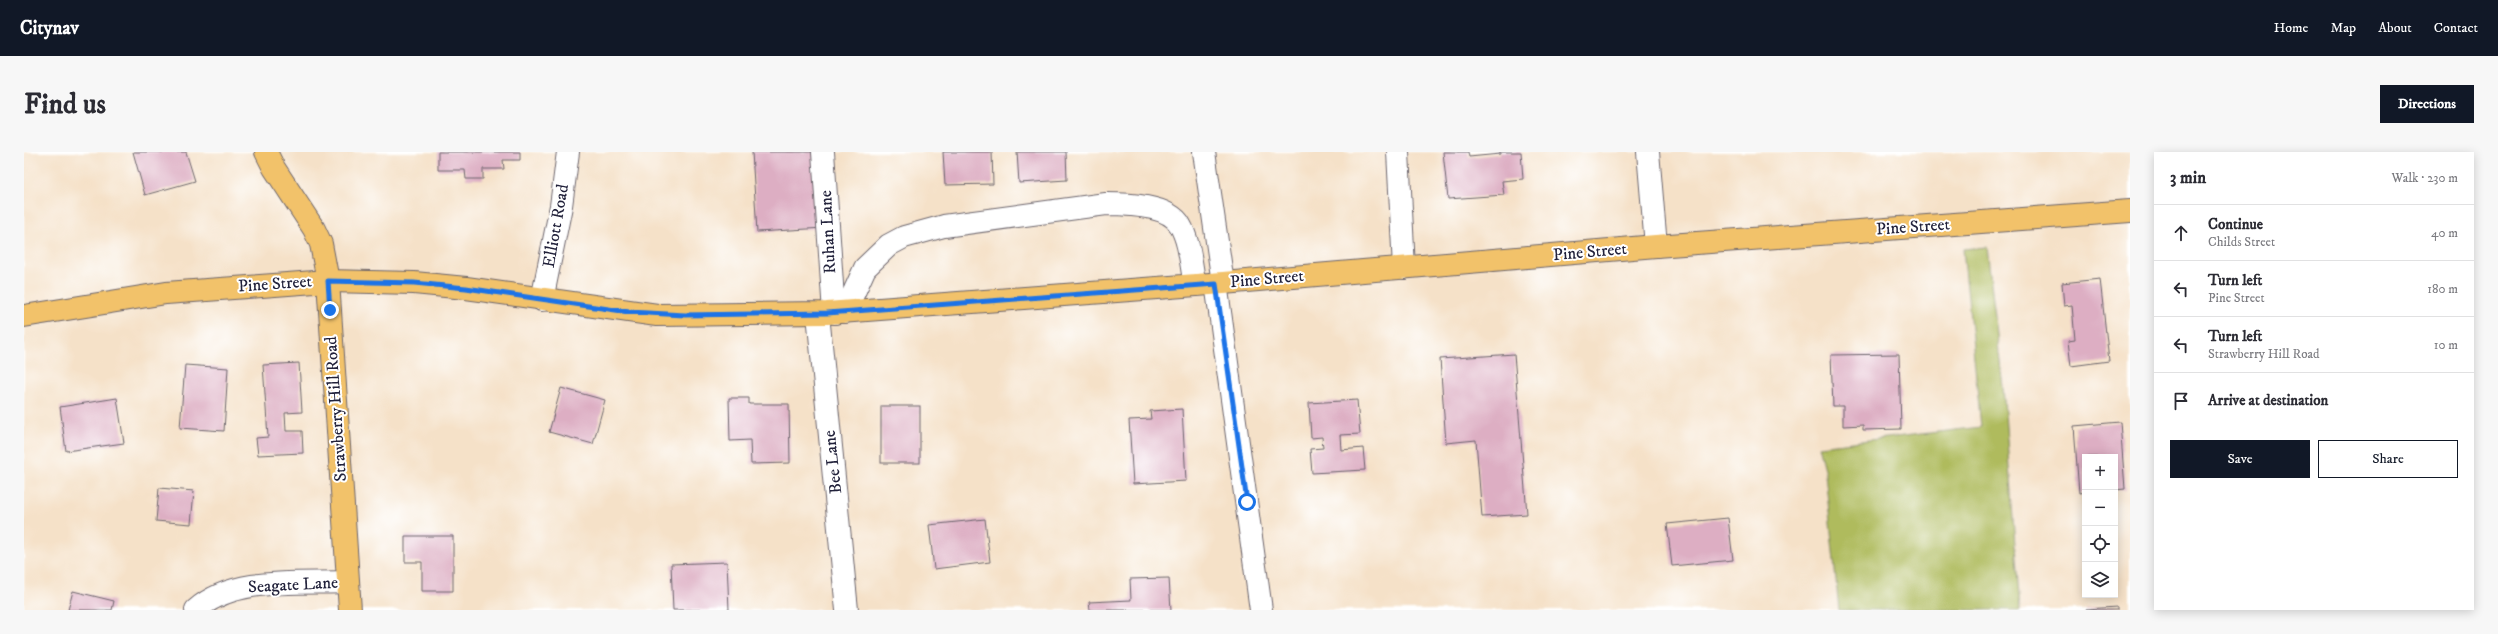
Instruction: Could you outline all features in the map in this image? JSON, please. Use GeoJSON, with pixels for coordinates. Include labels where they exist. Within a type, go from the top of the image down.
{"type":"FeatureCollection","features":[{"type":"Feature","properties":{"kind":"main road","name":"Strawberry Hill Road"},"geometry":{"type":"LineString","coordinates":[[266,152],[274,168],[314,229],[321,244],[328,281],[350,610]]}},
{"type":"Feature","properties":{"kind":"main road","name":"Pine Street"},"geometry":{"type":"LineString","coordinates":[[24,316],[166,293],[328,281],[414,283],[657,315],[832,313],[1211,284],[1656,246],[2130,211]]}},
{"type":"Feature","properties":{"kind":"street","name":"Elliott Road"},"geometry":{"type":"LineString","coordinates":[[542,300],[561,206],[568,152]]}},
{"type":"Feature","properties":{"kind":"street","name":"Ruhan Lane"},"geometry":{"type":"LineString","coordinates":[[823,152],[832,313]]}},
{"type":"Feature","properties":{"kind":"street"},"geometry":{"type":"LineString","coordinates":[[1204,152],[1211,284],[1261,610]]}},
{"type":"Feature","properties":{"kind":"street"},"geometry":{"type":"LineString","coordinates":[[1398,152],[1404,268]]}},
{"type":"Feature","properties":{"kind":"street"},"geometry":{"type":"LineString","coordinates":[[1648,152],[1656,246]]}},
{"type":"Feature","properties":{"kind":"street"},"geometry":{"type":"LineString","coordinates":[[832,313],[865,268],[889,245],[904,237],[922,230],[944,226],[1106,204],[1129,204],[1153,209],[1171,216],[1180,224],[1185,237],[1211,284]]}},
{"type":"Feature","properties":{"kind":"street","name":"Bee Lane"},"geometry":{"type":"LineString","coordinates":[[832,313],[847,610]]}},
{"type":"Feature","properties":{"kind":"street","name":"Seagate Lane"},"geometry":{"type":"LineString","coordinates":[[196,610],[221,593],[245,586],[348,582]]}},
{"type":"Feature","properties":{"kind":"green space"},"geometry":{"type":"Polygon","coordinates":[[[1987,247],[2003,387],[2020,610],[1839,610],[1825,473],[1818,446],[1981,427],[1963,249],[1987,247]]]}},
{"type":"Feature","properties":{"kind":"building"},"geometry":{"type":"Polygon","coordinates":[[[133,152],[186,152],[195,181],[145,195],[133,152]]]}},
{"type":"Feature","properties":{"kind":"building"},"geometry":{"type":"Polygon","coordinates":[[[438,152],[520,152],[520,160],[503,160],[504,169],[483,169],[483,179],[466,179],[465,170],[438,170],[438,152]]]}},
{"type":"Feature","properties":{"kind":"building"},"geometry":{"type":"Polygon","coordinates":[[[752,152],[820,152],[824,228],[757,232],[752,152]]]}},
{"type":"Feature","properties":{"kind":"building"},"geometry":{"type":"Polygon","coordinates":[[[943,152],[992,152],[993,184],[945,185],[943,152]]]}},
{"type":"Feature","properties":{"kind":"building"},"geometry":{"type":"Polygon","coordinates":[[[1017,152],[1066,152],[1067,180],[1019,183],[1017,152]]]}},
{"type":"Feature","properties":{"kind":"building"},"geometry":{"type":"Polygon","coordinates":[[[1443,152],[1468,152],[1469,157],[1500,154],[1500,152],[1521,152],[1523,179],[1502,181],[1504,195],[1448,199],[1443,152]]]}},
{"type":"Feature","properties":{"kind":"building"},"geometry":{"type":"Polygon","coordinates":[[[2100,279],[2109,361],[2071,366],[2068,341],[2075,340],[2072,305],[2064,306],[2062,283],[2100,279]]]}},
{"type":"Feature","properties":{"kind":"building"},"geometry":{"type":"Polygon","coordinates":[[[1514,354],[1527,514],[1482,517],[1476,440],[1446,443],[1440,359],[1514,354]]]}},
{"type":"Feature","properties":{"kind":"building"},"geometry":{"type":"Polygon","coordinates":[[[1899,354],[1901,429],[1863,430],[1863,425],[1843,426],[1843,406],[1833,406],[1831,355],[1899,354]]]}},
{"type":"Feature","properties":{"kind":"building"},"geometry":{"type":"Polygon","coordinates":[[[299,363],[302,412],[285,413],[286,431],[302,431],[303,453],[258,455],[256,438],[268,437],[263,365],[299,363]]]}},
{"type":"Feature","properties":{"kind":"building"},"geometry":{"type":"Polygon","coordinates":[[[185,365],[228,368],[224,431],[180,428],[185,365]]]}},
{"type":"Feature","properties":{"kind":"building"},"geometry":{"type":"Polygon","coordinates":[[[561,388],[605,400],[593,444],[549,432],[561,388]]]}},
{"type":"Feature","properties":{"kind":"building"},"geometry":{"type":"Polygon","coordinates":[[[117,398],[124,443],[66,451],[60,407],[117,398]]]}},
{"type":"Feature","properties":{"kind":"building"},"geometry":{"type":"Polygon","coordinates":[[[729,398],[749,398],[749,404],[789,404],[790,463],[751,464],[750,440],[730,441],[729,398]]]}},
{"type":"Feature","properties":{"kind":"building"},"geometry":{"type":"Polygon","coordinates":[[[1357,400],[1360,434],[1340,435],[1341,450],[1363,448],[1365,470],[1312,473],[1310,449],[1323,448],[1322,437],[1311,438],[1309,403],[1357,400]]]}},
{"type":"Feature","properties":{"kind":"building"},"geometry":{"type":"Polygon","coordinates":[[[881,406],[920,406],[920,463],[881,463],[881,406]]]}},
{"type":"Feature","properties":{"kind":"building"},"geometry":{"type":"Polygon","coordinates":[[[1182,409],[1186,481],[1133,484],[1129,420],[1151,419],[1150,411],[1182,409]]]}},
{"type":"Feature","properties":{"kind":"building"},"geometry":{"type":"Polygon","coordinates":[[[2120,422],[2125,489],[2118,490],[2118,454],[2082,454],[2082,492],[2079,493],[2074,426],[2120,422]]]}},
{"type":"Feature","properties":{"kind":"building"},"geometry":{"type":"Polygon","coordinates":[[[159,488],[194,491],[191,524],[156,521],[159,488]]]}},
{"type":"Feature","properties":{"kind":"building"},"geometry":{"type":"Polygon","coordinates":[[[1728,518],[1733,560],[1672,566],[1667,524],[1728,518]]]}},
{"type":"Feature","properties":{"kind":"building"},"geometry":{"type":"Polygon","coordinates":[[[985,519],[990,562],[934,569],[929,525],[985,519]]]}},
{"type":"Feature","properties":{"kind":"building"},"geometry":{"type":"Polygon","coordinates":[[[405,536],[453,536],[453,591],[422,591],[422,562],[405,562],[405,536]]]}},
{"type":"Feature","properties":{"kind":"building"},"geometry":{"type":"Polygon","coordinates":[[[727,562],[729,610],[673,610],[671,564],[727,562]]]}},
{"type":"Feature","properties":{"kind":"building"},"geometry":{"type":"Polygon","coordinates":[[[1169,578],[1171,610],[1090,610],[1089,602],[1131,600],[1130,579],[1169,578]]]}},
{"type":"Feature","properties":{"kind":"building"},"geometry":{"type":"Polygon","coordinates":[[[73,591],[114,601],[112,610],[68,610],[73,591]]]}},
{"type":"Feature","properties":{"kind":"building"},"geometry":{"type":"Polygon","coordinates":[[[2117,607],[2117,610],[2086,610],[2086,609],[2117,607]]]}},
{"type":"Feature","properties":{"kind":"route"},"geometry":{"type":"LineString","coordinates":[[330,310],[328,281],[414,283],[466,288],[657,315],[827,313],[1216,284],[1247,502]]}}]}
